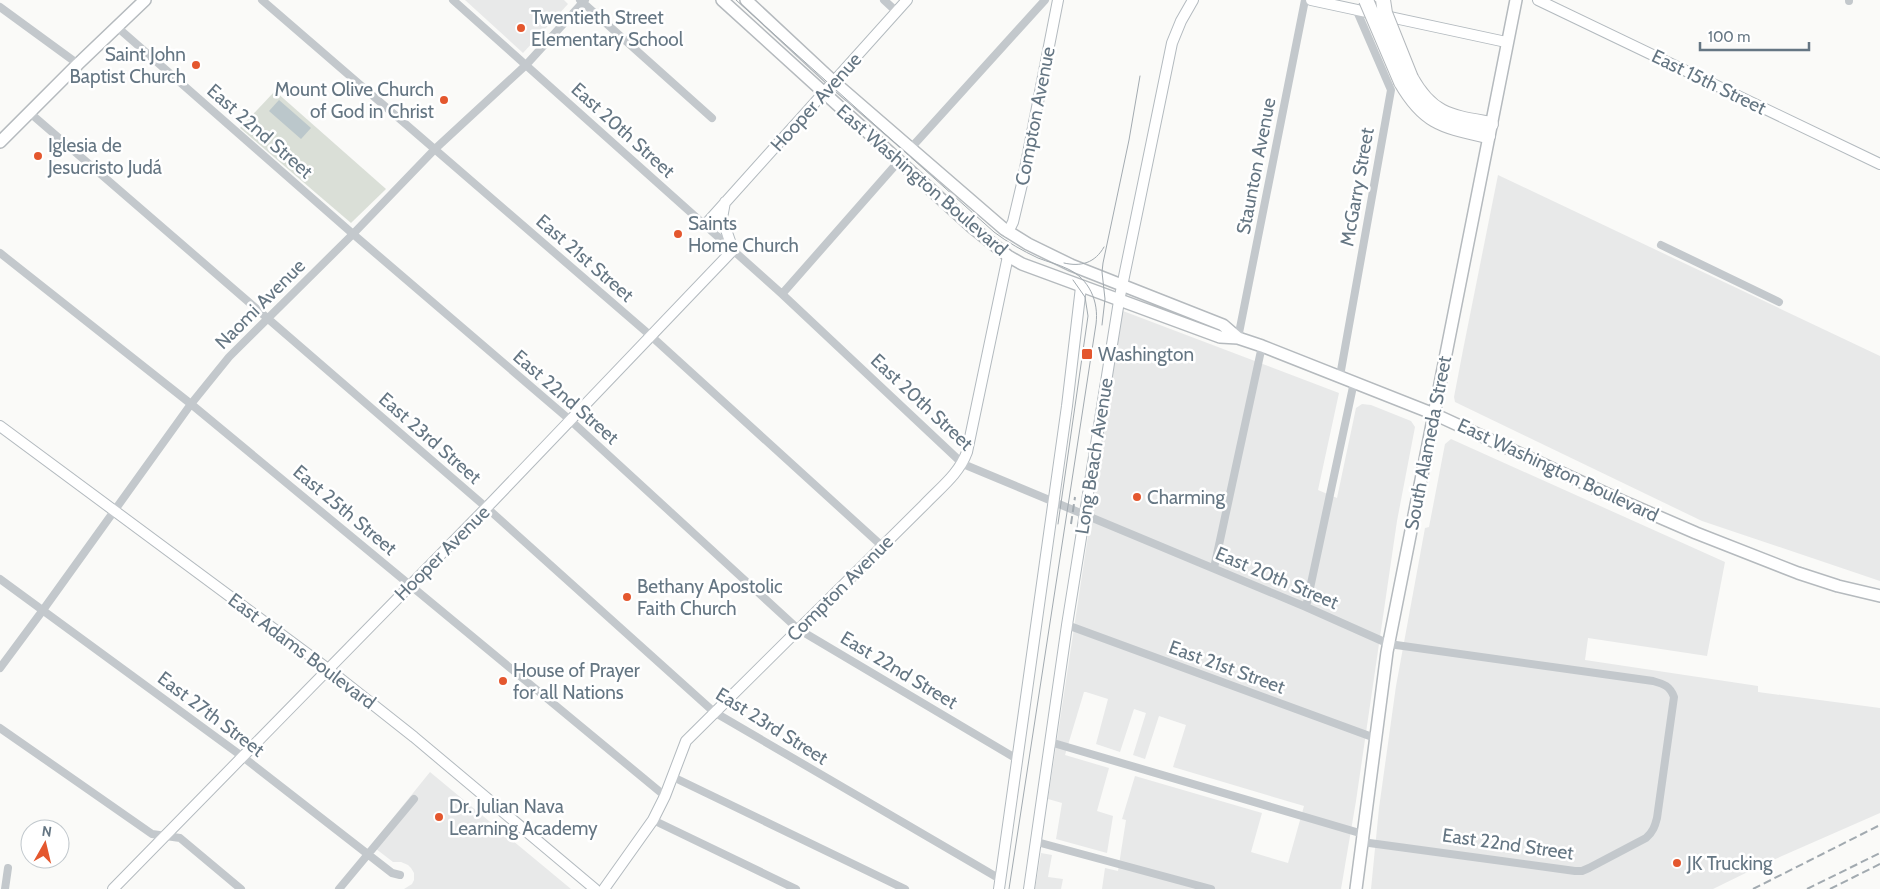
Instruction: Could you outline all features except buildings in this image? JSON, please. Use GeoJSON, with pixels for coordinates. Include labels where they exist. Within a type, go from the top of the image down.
{"type":"FeatureCollection","features":[{"type":"Feature","properties":{"kind":"highway"},"geometry":{"type":"LineString","coordinates":[[1383,0],[1384,13],[1406,80]]}},
{"type":"Feature","properties":{"kind":"highway"},"geometry":{"type":"LineString","coordinates":[[1361,5],[1406,80],[1428,102],[1440,111],[1490,130]]}},
{"type":"Feature","properties":{"kind":"main road"},"geometry":{"type":"LineString","coordinates":[[0,142],[145,0]]}},
{"type":"Feature","properties":{"kind":"main road","name":"East Washington Boulevard"},"geometry":{"type":"LineString","coordinates":[[722,0],[972,228],[1008,256],[1022,264],[1081,292],[1118,300],[1220,337],[1238,338],[1340,376],[1434,414],[1696,533],[1798,573],[1838,586],[1880,596]]}},
{"type":"Feature","properties":{"kind":"main road","name":"East Washington Boulevard"},"geometry":{"type":"LineString","coordinates":[[746,0],[834,82],[1008,232],[1071,265],[1223,325],[1238,338]]}},
{"type":"Feature","properties":{"kind":"main road","name":"South Alameda Street"},"geometry":{"type":"LineString","coordinates":[[1356,889],[1389,644],[1506,42],[1516,0]]}},
{"type":"Feature","properties":{"kind":"main road"},"geometry":{"type":"LineString","coordinates":[[1081,292],[1084,281],[1089,278],[1106,278]]}},
{"type":"Feature","properties":{"kind":"street","name":"East 21st Street"},"geometry":{"type":"LineString","coordinates":[[262,0],[651,336],[882,546]]}},
{"type":"Feature","properties":{"kind":"street","name":"East 20th Street"},"geometry":{"type":"LineString","coordinates":[[453,0],[782,294],[963,464],[1214,568],[1389,644],[1664,684],[1671,689],[1674,697],[1666,755]]}},
{"type":"Feature","properties":{"kind":"street"},"geometry":{"type":"LineString","coordinates":[[884,0],[897,12]]}},
{"type":"Feature","properties":{"kind":"street","name":"Hooper Avenue"},"geometry":{"type":"LineString","coordinates":[[705,225],[907,0]]}},
{"type":"Feature","properties":{"kind":"street"},"geometry":{"type":"LineString","coordinates":[[910,148],[1045,0]]}},
{"type":"Feature","properties":{"kind":"street","name":"Compton Avenue"},"geometry":{"type":"LineString","coordinates":[[1008,232],[1013,222],[1022,184],[1058,0]]}},
{"type":"Feature","properties":{"kind":"street","name":"Long Beach Avenue"},"geometry":{"type":"LineString","coordinates":[[1029,889],[1067,625],[1118,300],[1172,44],[1181,21],[1193,0]]}},
{"type":"Feature","properties":{"kind":"street","name":"Staunton Avenue"},"geometry":{"type":"LineString","coordinates":[[1238,338],[1305,0]]}},
{"type":"Feature","properties":{"kind":"street"},"geometry":{"type":"LineString","coordinates":[[1311,0],[1361,5],[1402,21],[1506,42]]}},
{"type":"Feature","properties":{"kind":"street","name":"East 15th Street"},"geometry":{"type":"LineString","coordinates":[[1538,0],[1880,164]]}},
{"type":"Feature","properties":{"kind":"street","name":"Naomi Avenue"},"geometry":{"type":"LineString","coordinates":[[0,668],[191,404],[228,357],[353,234],[435,149],[526,65],[583,1]]}},
{"type":"Feature","properties":{"kind":"street"},"geometry":{"type":"LineString","coordinates":[[583,1],[712,118]]}},
{"type":"Feature","properties":{"kind":"street","name":"McGarry Street"},"geometry":{"type":"LineString","coordinates":[[1340,376],[1390,90],[1361,5]]}},
{"type":"Feature","properties":{"kind":"street"},"geometry":{"type":"LineString","coordinates":[[0,6],[78,64]]}},
{"type":"Feature","properties":{"kind":"street","name":"East 22nd Street"},"geometry":{"type":"LineString","coordinates":[[117,27],[353,234],[570,420],[798,628],[1017,759]]}},
{"type":"Feature","properties":{"kind":"street","name":"East 23rd Street"},"geometry":{"type":"LineString","coordinates":[[30,113],[267,320],[487,508],[714,712],[999,884]]}},
{"type":"Feature","properties":{"kind":"street"},"geometry":{"type":"LineString","coordinates":[[782,294],[898,161]]}},
{"type":"Feature","properties":{"kind":"street"},"geometry":{"type":"LineString","coordinates":[[725,202],[722,218],[733,250]]}},
{"type":"Feature","properties":{"kind":"street"},"geometry":{"type":"LineString","coordinates":[[1661,245],[1780,302]]}},
{"type":"Feature","properties":{"kind":"street","name":"Hooper Avenue"},"geometry":{"type":"LineString","coordinates":[[113,889],[487,508],[733,250]]}},
{"type":"Feature","properties":{"kind":"street","name":"East 25th Street"},"geometry":{"type":"LineString","coordinates":[[0,253],[191,404],[665,796]]}},
{"type":"Feature","properties":{"kind":"street","name":"Compton Avenue"},"geometry":{"type":"LineString","coordinates":[[604,889],[652,820],[665,796],[686,741],[963,464],[1008,256]]}},
{"type":"Feature","properties":{"kind":"street","name":"Long Beach Avenue"},"geometry":{"type":"LineString","coordinates":[[999,884],[1067,406],[1081,292]]}},
{"type":"Feature","properties":{"kind":"street"},"geometry":{"type":"LineString","coordinates":[[1214,568],[1262,346]]}},
{"type":"Feature","properties":{"kind":"street"},"geometry":{"type":"LineString","coordinates":[[1306,607],[1354,382]]}},
{"type":"Feature","properties":{"kind":"street","name":"East Adams Boulevard"},"geometry":{"type":"LineString","coordinates":[[0,426],[328,669],[595,889]]}},
{"type":"Feature","properties":{"kind":"street","name":"East 27th Street"},"geometry":{"type":"LineString","coordinates":[[0,579],[243,757],[392,873],[400,875]]}},
{"type":"Feature","properties":{"kind":"street","name":"East 21st Street"},"geometry":{"type":"LineString","coordinates":[[1067,625],[1375,738]]}},
{"type":"Feature","properties":{"kind":"street"},"geometry":{"type":"LineString","coordinates":[[0,728],[150,832],[180,838],[242,889]]}},
{"type":"Feature","properties":{"kind":"street","name":"East 22nd Street"},"geometry":{"type":"LineString","coordinates":[[1050,742],[1362,838],[1582,871],[1651,834],[1657,818],[1666,755]]}},
{"type":"Feature","properties":{"kind":"street"},"geometry":{"type":"LineString","coordinates":[[673,777],[903,889]]}},
{"type":"Feature","properties":{"kind":"street"},"geometry":{"type":"LineString","coordinates":[[339,889],[414,800]]}},
{"type":"Feature","properties":{"kind":"street"},"geometry":{"type":"LineString","coordinates":[[652,820],[796,889]]}},
{"type":"Feature","properties":{"kind":"street"},"geometry":{"type":"LineString","coordinates":[[1037,842],[1211,889]]}},
{"type":"Feature","properties":{"kind":"street"},"geometry":{"type":"LineString","coordinates":[[5,889],[8,868]]}},
{"type":"Feature","properties":{"kind":"shaded area","name":"Twentieth Street Elementary School"},"geometry":{"type":"Polygon","coordinates":[[[465,0],[564,0],[568,4],[523,53],[465,0]]]}},
{"type":"Feature","properties":{"kind":"shaded area"},"geometry":{"type":"Polygon","coordinates":[[[275,91],[386,189],[351,223],[240,128],[275,91]]]}},
{"type":"Feature","properties":{"kind":"shaded area"},"geometry":{"type":"Polygon","coordinates":[[[279,100],[311,128],[301,139],[269,111],[279,100]]]}},
{"type":"Feature","properties":{"kind":"shaded area"},"geometry":{"type":"Polygon","coordinates":[[[1498,175],[1880,356],[1880,581],[1702,521],[1455,402],[1454,397],[1498,175]]]}},
{"type":"Feature","properties":{"kind":"shaded area"},"geometry":{"type":"Polygon","coordinates":[[[1123,311],[1339,393],[1318,490],[1337,498],[1356,408],[1362,404],[1371,405],[1411,421],[1415,427],[1397,521],[1356,801],[1341,889],[1102,889],[1105,868],[1118,871],[1126,820],[1122,819],[1135,776],[1262,813],[1251,852],[1288,863],[1304,806],[1173,767],[1186,725],[1159,716],[1145,759],[1133,755],[1146,713],[1134,709],[1120,752],[1096,744],[1108,699],[1086,692],[1084,692],[1065,755],[1109,768],[1097,811],[1113,816],[1107,853],[1056,839],[1062,803],[1048,799],[1123,311]]]}},
{"type":"Feature","properties":{"kind":"shaded area"},"geometry":{"type":"Polygon","coordinates":[[[1451,439],[1725,562],[1707,656],[1588,638],[1585,660],[1758,686],[1758,692],[1880,708],[1880,813],[1764,864],[1713,889],[1371,889],[1379,808],[1396,686],[1425,528],[1429,527],[1445,444],[1451,439]]]}},
{"type":"Feature","properties":{"kind":"shaded area","name":"Dr. Julian Nava Learning Academy"},"geometry":{"type":"Polygon","coordinates":[[[430,772],[571,889],[404,889],[412,884],[414,880],[414,873],[411,868],[401,862],[393,862],[371,845],[430,772]]]}},
{"type":"Feature","properties":{"kind":"shaded area"},"geometry":{"type":"Polygon","coordinates":[[[1041,853],[1052,855],[1048,877],[1063,879],[1061,889],[1035,889],[1041,853]]]}},
{"type":"Feature","properties":{"kind":"tram line"},"geometry":{"type":"LineString","coordinates":[[736,0],[994,232],[1038,258],[1075,273],[1087,285],[1094,299],[1097,315],[1096,324],[1009,889]]}},
{"type":"Feature","properties":{"kind":"tram line"},"geometry":{"type":"LineString","coordinates":[[1102,325],[1105,299],[1103,263],[1129,140],[1140,76]]}},
{"type":"Feature","properties":{"kind":"tram line"},"geometry":{"type":"LineString","coordinates":[[1064,263],[1082,264],[1096,257],[1104,247]]}},
{"type":"Feature","properties":{"kind":"tram line"},"geometry":{"type":"LineString","coordinates":[[1058,524],[1088,316],[1085,297],[1073,280]]}},
{"type":"Feature","properties":{"kind":"railway"},"geometry":{"type":"LineString","coordinates":[[1071,524],[1075,497]]}},
{"type":"Feature","properties":{"kind":"railway"},"geometry":{"type":"LineString","coordinates":[[1753,889],[1880,825]]}},
{"type":"Feature","properties":{"kind":"railway"},"geometry":{"type":"LineString","coordinates":[[1807,889],[1880,853]]}},
{"type":"Feature","properties":{"kind":"railway"},"geometry":{"type":"LineString","coordinates":[[1830,889],[1880,864]]}},
{"type":"Feature","properties":{"kind":"place","name":"Twentieth Street Elementary School"},"geometry":{"type":"Point","coordinates":[521,28]}},
{"type":"Feature","properties":{"kind":"place","name":"Saint John Baptist Church"},"geometry":{"type":"Point","coordinates":[196,65]}},
{"type":"Feature","properties":{"kind":"place","name":"Mount Olive Church of God in Christ"},"geometry":{"type":"Point","coordinates":[444,100]}},
{"type":"Feature","properties":{"kind":"place","name":"Iglesia de Jesucristo Judá"},"geometry":{"type":"Point","coordinates":[38,156]}},
{"type":"Feature","properties":{"kind":"place","name":"Saints Home Church"},"geometry":{"type":"Point","coordinates":[678,234]}},
{"type":"Feature","properties":{"kind":"place","name":"Washington"},"geometry":{"type":"Point","coordinates":[1087,354]}},
{"type":"Feature","properties":{"kind":"place","name":"Charming"},"geometry":{"type":"Point","coordinates":[1137,497]}},
{"type":"Feature","properties":{"kind":"place","name":"Bethany Apostolic Faith Church"},"geometry":{"type":"Point","coordinates":[627,597]}},
{"type":"Feature","properties":{"kind":"place","name":"House of Prayer for all Nations"},"geometry":{"type":"Point","coordinates":[503,681]}},
{"type":"Feature","properties":{"kind":"place","name":"Dr. Julian Nava Learning Academy"},"geometry":{"type":"Point","coordinates":[439,817]}},
{"type":"Feature","properties":{"kind":"place","name":"JK Trucking"},"geometry":{"type":"Point","coordinates":[1677,863]}}]}
